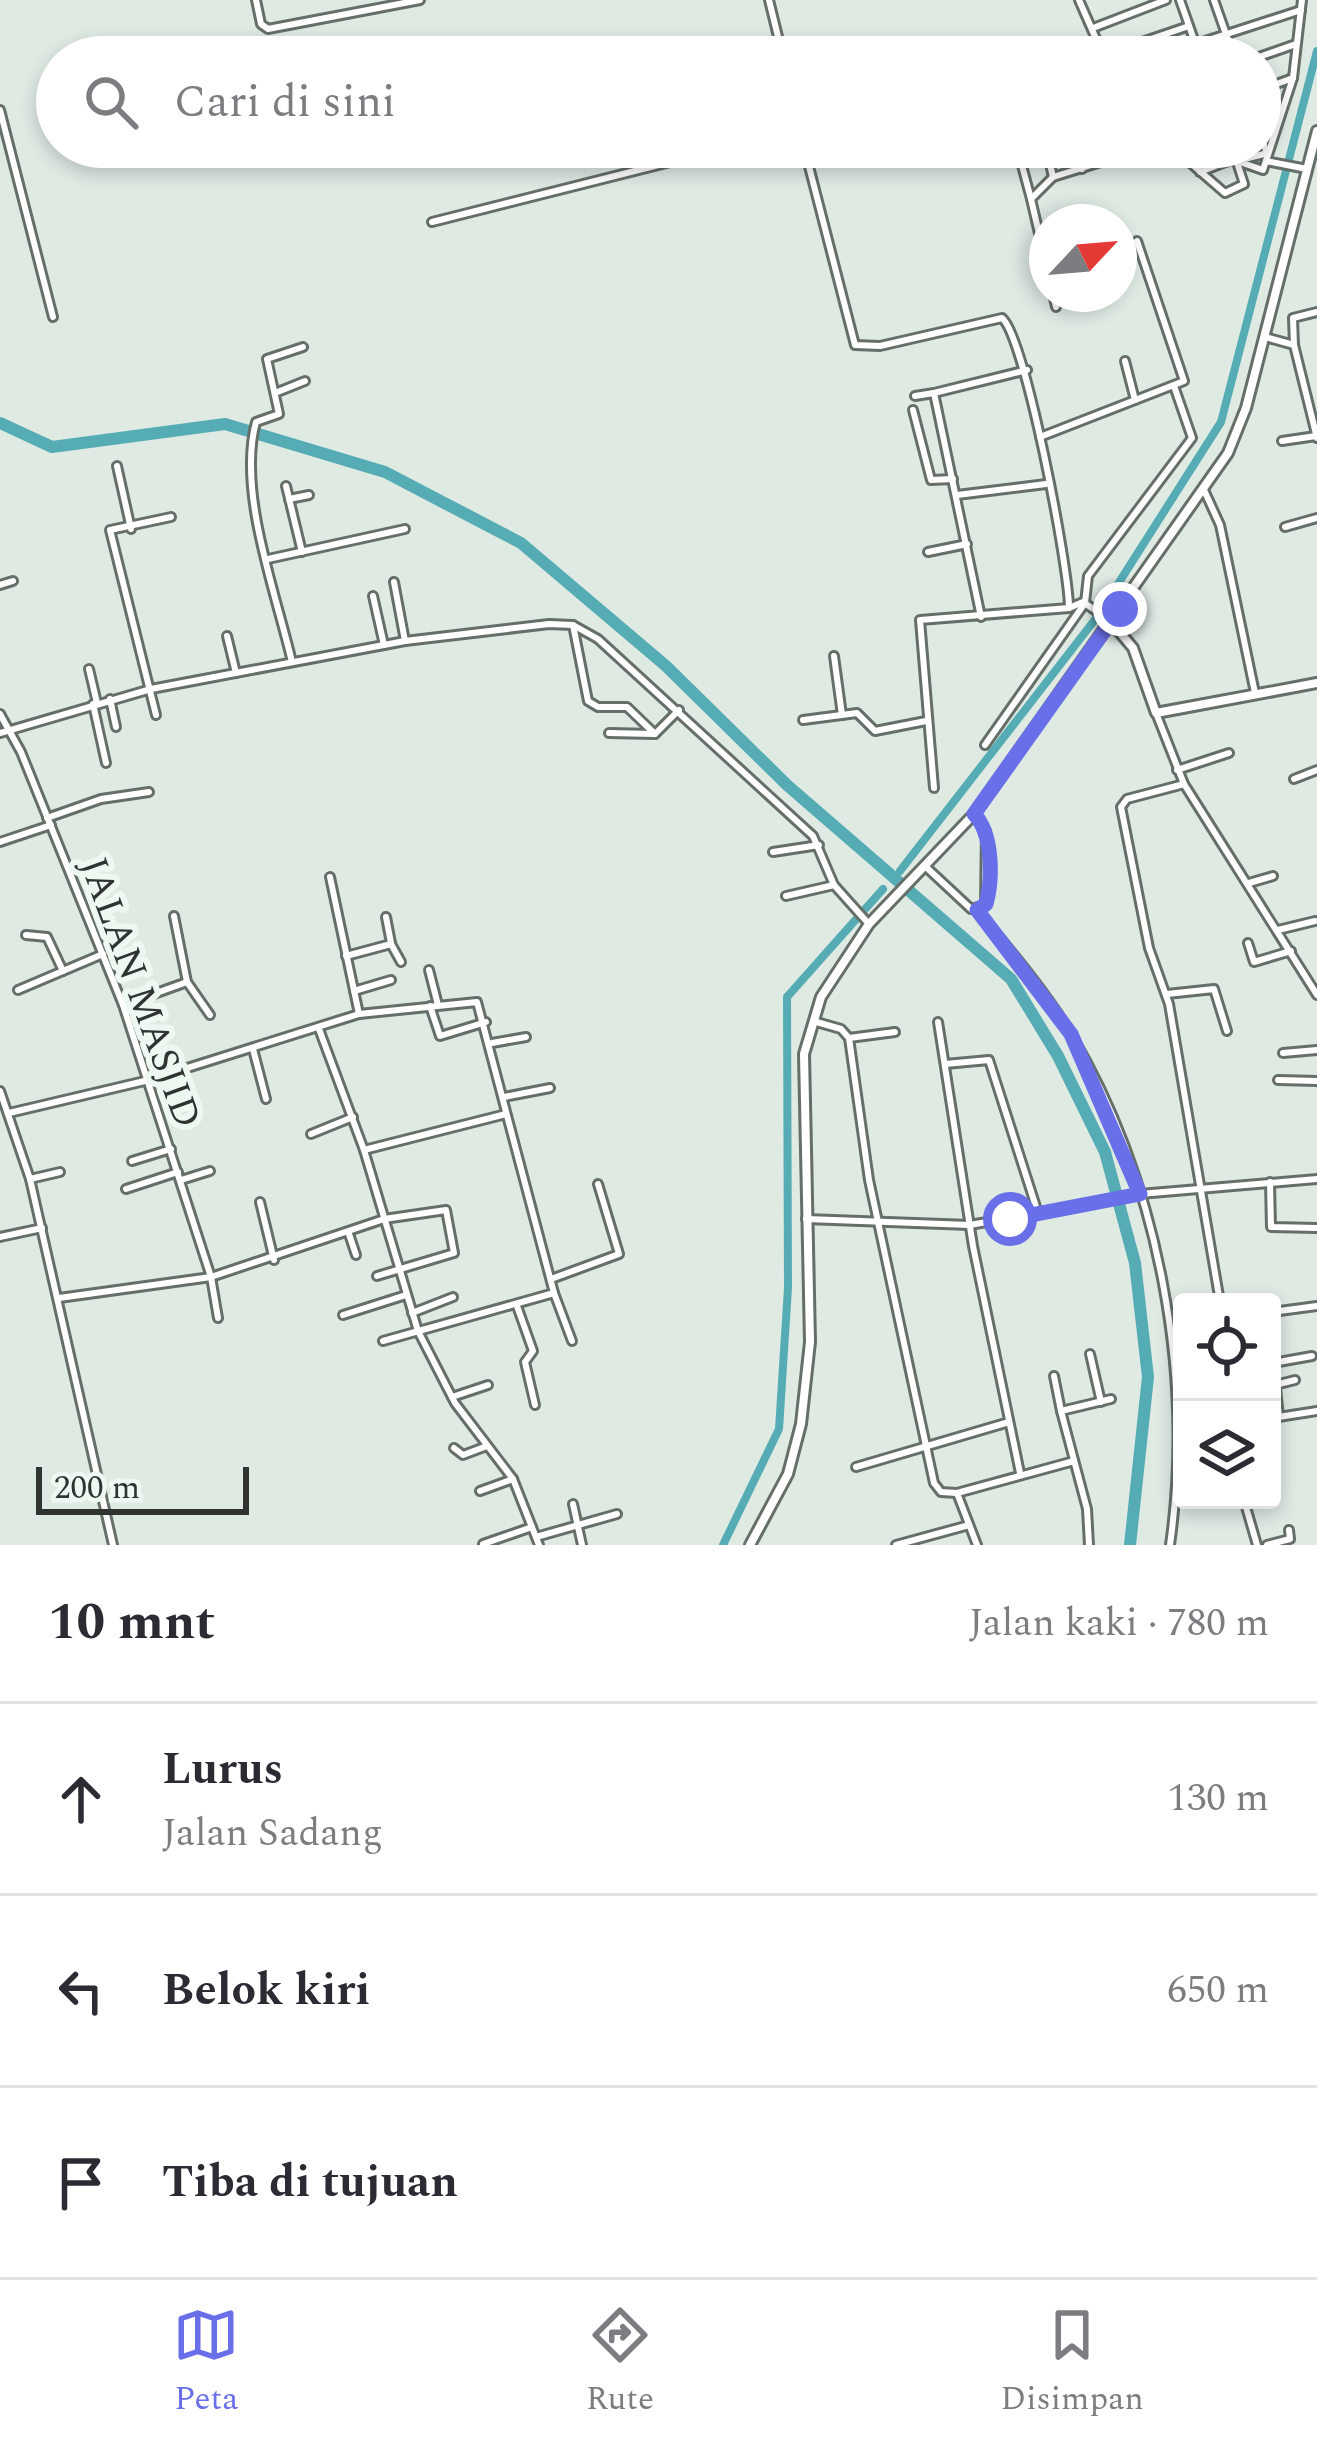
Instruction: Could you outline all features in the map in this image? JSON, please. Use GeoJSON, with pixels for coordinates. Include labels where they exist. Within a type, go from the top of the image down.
{"type":"FeatureCollection","features":[{"type":"Feature","properties":{"kind":"street"},"geometry":{"type":"LineString","coordinates":[[256,0],[261,24],[268,29],[420,0]]}},
{"type":"Feature","properties":{"kind":"street"},"geometry":{"type":"LineString","coordinates":[[769,0],[778,36]]}},
{"type":"Feature","properties":{"kind":"street"},"geometry":{"type":"LineString","coordinates":[[1079,0],[1096,36]]}},
{"type":"Feature","properties":{"kind":"street"},"geometry":{"type":"LineString","coordinates":[[1093,28],[1166,0]]}},
{"type":"Feature","properties":{"kind":"street"},"geometry":{"type":"LineString","coordinates":[[1180,0],[1193,36]]}},
{"type":"Feature","properties":{"kind":"street"},"geometry":{"type":"LineString","coordinates":[[1215,0],[1226,34]]}},
{"type":"Feature","properties":{"kind":"street"},"geometry":{"type":"LineString","coordinates":[[1281,116],[1293,78],[1302,0]]}},
{"type":"Feature","properties":{"kind":"street"},"geometry":{"type":"LineString","coordinates":[[1223,36],[1300,10]]}},
{"type":"Feature","properties":{"kind":"street"},"geometry":{"type":"LineString","coordinates":[[1161,36],[1190,26]]}},
{"type":"Feature","properties":{"kind":"street"},"geometry":{"type":"LineString","coordinates":[[1281,49],[1296,44]]}},
{"type":"Feature","properties":{"kind":"street"},"geometry":{"type":"LineString","coordinates":[[1281,82],[1293,78]]}},
{"type":"Feature","properties":{"kind":"street"},"geometry":{"type":"LineString","coordinates":[[0,110],[53,317]]}},
{"type":"Feature","properties":{"kind":"street"},"geometry":{"type":"LineString","coordinates":[[750,1545],[788,1474],[801,1424],[810,1342],[803,1074],[812,1021],[832,974],[867,922],[979,819],[1110,620],[1204,490],[1238,432],[1317,131]]}},
{"type":"Feature","properties":{"kind":"street"},"geometry":{"type":"LineString","coordinates":[[1281,161],[1305,168]]}},
{"type":"Feature","properties":{"kind":"street"},"geometry":{"type":"LineString","coordinates":[[432,222],[647,168]]}},
{"type":"Feature","properties":{"kind":"street"},"geometry":{"type":"LineString","coordinates":[[809,168],[852,342],[866,348],[1006,319],[1027,370],[1069,608]]}},
{"type":"Feature","properties":{"kind":"street"},"geometry":{"type":"LineString","coordinates":[[1023,168],[1032,204]]}},
{"type":"Feature","properties":{"kind":"street"},"geometry":{"type":"LineString","coordinates":[[1052,168],[1054,177]]}},
{"type":"Feature","properties":{"kind":"street"},"geometry":{"type":"LineString","coordinates":[[1196,168],[1225,193],[1244,184],[1239,168]]}},
{"type":"Feature","properties":{"kind":"street"},"geometry":{"type":"LineString","coordinates":[[1200,172],[1212,168]]}},
{"type":"Feature","properties":{"kind":"street"},"geometry":{"type":"LineString","coordinates":[[1031,199],[1054,177],[1082,169]]}},
{"type":"Feature","properties":{"kind":"street"},"geometry":{"type":"LineString","coordinates":[[1039,438],[1174,386],[1185,374],[1137,242]]}},
{"type":"Feature","properties":{"kind":"street"},"geometry":{"type":"LineString","coordinates":[[1282,441],[1317,437],[1312,399],[1294,345],[1293,318],[1317,312]]}},
{"type":"Feature","properties":{"kind":"street"},"geometry":{"type":"LineString","coordinates":[[1265,337],[1294,345]]}},
{"type":"Feature","properties":{"kind":"street"},"geometry":{"type":"LineString","coordinates":[[292,662],[251,482],[255,425],[262,417],[278,416],[267,359],[303,347]]}},
{"type":"Feature","properties":{"kind":"street"},"geometry":{"type":"LineString","coordinates":[[1125,361],[1135,400]]}},
{"type":"Feature","properties":{"kind":"street"},"geometry":{"type":"LineString","coordinates":[[915,396],[1027,370]]}},
{"type":"Feature","properties":{"kind":"street"},"geometry":{"type":"LineString","coordinates":[[275,393],[305,381]]}},
{"type":"Feature","properties":{"kind":"street"},"geometry":{"type":"LineString","coordinates":[[985,746],[1085,603],[1088,576],[1192,436],[1174,386]]}},
{"type":"Feature","properties":{"kind":"street"},"geometry":{"type":"LineString","coordinates":[[934,393],[981,617]]}},
{"type":"Feature","properties":{"kind":"street"},"geometry":{"type":"LineString","coordinates":[[913,410],[931,480],[953,479]]}},
{"type":"Feature","properties":{"kind":"street"},"geometry":{"type":"LineString","coordinates":[[117,466],[130,530]]}},
{"type":"Feature","properties":{"kind":"street"},"geometry":{"type":"LineString","coordinates":[[958,495],[1046,484]]}},
{"type":"Feature","properties":{"kind":"street"},"geometry":{"type":"LineString","coordinates":[[286,486],[302,552]]}},
{"type":"Feature","properties":{"kind":"street"},"geometry":{"type":"LineString","coordinates":[[1204,490],[1220,525],[1255,693]]}},
{"type":"Feature","properties":{"kind":"street"},"geometry":{"type":"LineString","coordinates":[[289,499],[309,495]]}},
{"type":"Feature","properties":{"kind":"street"},"geometry":{"type":"LineString","coordinates":[[156,715],[110,532],[171,517]]}},
{"type":"Feature","properties":{"kind":"street"},"geometry":{"type":"LineString","coordinates":[[1286,527],[1317,518]]}},
{"type":"Feature","properties":{"kind":"street"},"geometry":{"type":"LineString","coordinates":[[268,560],[405,529]]}},
{"type":"Feature","properties":{"kind":"street"},"geometry":{"type":"LineString","coordinates":[[928,552],[967,544]]}},
{"type":"Feature","properties":{"kind":"street"},"geometry":{"type":"LineString","coordinates":[[0,585],[13,581]]}},
{"type":"Feature","properties":{"kind":"street"},"geometry":{"type":"LineString","coordinates":[[394,582],[405,641]]}},
{"type":"Feature","properties":{"kind":"street"},"geometry":{"type":"LineString","coordinates":[[1069,591],[1110,620],[1129,641],[1184,784],[1291,951],[1314,975],[1317,995]]}},
{"type":"Feature","properties":{"kind":"street"},"geometry":{"type":"LineString","coordinates":[[373,596],[384,645]]}},
{"type":"Feature","properties":{"kind":"street"},"geometry":{"type":"LineString","coordinates":[[934,788],[920,620],[1085,603]]}},
{"type":"Feature","properties":{"kind":"street"},"geometry":{"type":"LineString","coordinates":[[573,626],[588,701],[598,707],[627,707],[655,734]]}},
{"type":"Feature","properties":{"kind":"street"},"geometry":{"type":"LineString","coordinates":[[5,732],[110,699],[292,662],[405,641],[573,626],[598,639],[679,710],[820,845],[834,885],[867,922]]}},
{"type":"Feature","properties":{"kind":"street"},"geometry":{"type":"LineString","coordinates":[[227,636],[236,673]]}},
{"type":"Feature","properties":{"kind":"street"},"geometry":{"type":"LineString","coordinates":[[834,656],[842,715]]}},
{"type":"Feature","properties":{"kind":"street"},"geometry":{"type":"LineString","coordinates":[[89,669],[106,763]]}},
{"type":"Feature","properties":{"kind":"street"},"geometry":{"type":"LineString","coordinates":[[1156,713],[1317,683]]}},
{"type":"Feature","properties":{"kind":"street"},"geometry":{"type":"LineString","coordinates":[[110,699],[116,727]]}},
{"type":"Feature","properties":{"kind":"street"},"geometry":{"type":"LineString","coordinates":[[609,733],[655,734],[679,710]]}},
{"type":"Feature","properties":{"kind":"street","name":"JALAN MASJID"},"geometry":{"type":"LineString","coordinates":[[0,714],[123,1005],[212,1277],[218,1318]]}},
{"type":"Feature","properties":{"kind":"street"},"geometry":{"type":"LineString","coordinates":[[802,720],[862,715],[875,731],[926,721]]}},
{"type":"Feature","properties":{"kind":"street"},"geometry":{"type":"LineString","coordinates":[[1177,770],[1228,752]]}},
{"type":"Feature","properties":{"kind":"street"},"geometry":{"type":"LineString","coordinates":[[1294,779],[1317,770]]}},
{"type":"Feature","properties":{"kind":"street"},"geometry":{"type":"LineString","coordinates":[[1184,784],[1121,804],[1149,947],[1167,994],[1218,1293]]}},
{"type":"Feature","properties":{"kind":"street"},"geometry":{"type":"LineString","coordinates":[[0,842],[101,799],[149,793]]}},
{"type":"Feature","properties":{"kind":"street"},"geometry":{"type":"LineString","coordinates":[[977,910],[986,904],[989,887],[979,819]]}},
{"type":"Feature","properties":{"kind":"street"},"geometry":{"type":"LineString","coordinates":[[773,852],[820,845]]}},
{"type":"Feature","properties":{"kind":"street"},"geometry":{"type":"LineString","coordinates":[[926,867],[957,898],[977,910],[1071,1034],[1140,1194],[1170,1338],[1175,1401]]}},
{"type":"Feature","properties":{"kind":"street"},"geometry":{"type":"LineString","coordinates":[[1249,883],[1273,876]]}},
{"type":"Feature","properties":{"kind":"street"},"geometry":{"type":"LineString","coordinates":[[330,877],[359,1014]]}},
{"type":"Feature","properties":{"kind":"street"},"geometry":{"type":"LineString","coordinates":[[786,896],[834,885]]}},
{"type":"Feature","properties":{"kind":"street"},"geometry":{"type":"LineString","coordinates":[[174,916],[187,982],[210,1015]]}},
{"type":"Feature","properties":{"kind":"street"},"geometry":{"type":"LineString","coordinates":[[386,917],[401,962]]}},
{"type":"Feature","properties":{"kind":"street"},"geometry":{"type":"LineString","coordinates":[[1278,930],[1315,921]]}},
{"type":"Feature","properties":{"kind":"street"},"geometry":{"type":"LineString","coordinates":[[26,934],[47,937],[63,971]]}},
{"type":"Feature","properties":{"kind":"street"},"geometry":{"type":"LineString","coordinates":[[1248,943],[1254,962],[1291,951]]}},
{"type":"Feature","properties":{"kind":"street"},"geometry":{"type":"LineString","coordinates":[[346,956],[392,944]]}},
{"type":"Feature","properties":{"kind":"street"},"geometry":{"type":"LineString","coordinates":[[18,990],[104,954]]}},
{"type":"Feature","properties":{"kind":"street"},"geometry":{"type":"LineString","coordinates":[[429,970],[440,1036],[486,1022]]}},
{"type":"Feature","properties":{"kind":"street"},"geometry":{"type":"LineString","coordinates":[[354,991],[391,980]]}},
{"type":"Feature","properties":{"kind":"street"},"geometry":{"type":"LineString","coordinates":[[123,1005],[187,982]]}},
{"type":"Feature","properties":{"kind":"street"},"geometry":{"type":"LineString","coordinates":[[1167,994],[1214,989],[1227,1031]]}},
{"type":"Feature","properties":{"kind":"street"},"geometry":{"type":"LineString","coordinates":[[9,1113],[149,1080],[359,1014],[477,1002],[492,1043],[554,1293],[572,1341]]}},
{"type":"Feature","properties":{"kind":"street"},"geometry":{"type":"LineString","coordinates":[[812,1021],[841,1029],[849,1038],[878,1222],[938,1489],[957,1493],[1074,1461]]}},
{"type":"Feature","properties":{"kind":"street"},"geometry":{"type":"LineString","coordinates":[[938,1022],[970,1225],[1020,1474]]}},
{"type":"Feature","properties":{"kind":"street"},"geometry":{"type":"LineString","coordinates":[[319,1029],[364,1150],[418,1331],[451,1397],[513,1479],[538,1541],[617,1514]]}},
{"type":"Feature","properties":{"kind":"street"},"geometry":{"type":"LineString","coordinates":[[849,1038],[896,1032]]}},
{"type":"Feature","properties":{"kind":"street"},"geometry":{"type":"LineString","coordinates":[[492,1043],[526,1037]]}},
{"type":"Feature","properties":{"kind":"street"},"geometry":{"type":"LineString","coordinates":[[254,1049],[266,1099]]}},
{"type":"Feature","properties":{"kind":"street"},"geometry":{"type":"LineString","coordinates":[[1282,1053],[1317,1050]]}},
{"type":"Feature","properties":{"kind":"street"},"geometry":{"type":"LineString","coordinates":[[945,1064],[989,1060],[1038,1215]]}},
{"type":"Feature","properties":{"kind":"street"},"geometry":{"type":"LineString","coordinates":[[1278,1080],[1317,1081]]}},
{"type":"Feature","properties":{"kind":"street"},"geometry":{"type":"LineString","coordinates":[[504,1097],[550,1088]]}},
{"type":"Feature","properties":{"kind":"street"},"geometry":{"type":"LineString","coordinates":[[0,1090],[30,1179],[112,1545]]}},
{"type":"Feature","properties":{"kind":"street"},"geometry":{"type":"LineString","coordinates":[[364,1150],[507,1114]]}},
{"type":"Feature","properties":{"kind":"street"},"geometry":{"type":"LineString","coordinates":[[311,1134],[353,1117]]}},
{"type":"Feature","properties":{"kind":"street"},"geometry":{"type":"LineString","coordinates":[[131,1161],[171,1149]]}},
{"type":"Feature","properties":{"kind":"street"},"geometry":{"type":"LineString","coordinates":[[30,1179],[60,1172]]}},
{"type":"Feature","properties":{"kind":"street"},"geometry":{"type":"LineString","coordinates":[[126,1189],[210,1172]]}},
{"type":"Feature","properties":{"kind":"street"},"geometry":{"type":"LineString","coordinates":[[806,1219],[970,1225],[1140,1194],[1317,1179]]}},
{"type":"Feature","properties":{"kind":"street"},"geometry":{"type":"LineString","coordinates":[[1270,1182],[1270,1227],[1317,1228]]}},
{"type":"Feature","properties":{"kind":"street"},"geometry":{"type":"LineString","coordinates":[[551,1279],[620,1254],[598,1184]]}},
{"type":"Feature","properties":{"kind":"street"},"geometry":{"type":"LineString","coordinates":[[260,1202],[274,1260]]}},
{"type":"Feature","properties":{"kind":"street"},"geometry":{"type":"LineString","coordinates":[[59,1298],[212,1277],[274,1260],[384,1219],[446,1211],[454,1252],[377,1276]]}},
{"type":"Feature","properties":{"kind":"street"},"geometry":{"type":"LineString","coordinates":[[0,1237],[42,1228]]}},
{"type":"Feature","properties":{"kind":"street"},"geometry":{"type":"LineString","coordinates":[[349,1234],[356,1255]]}},
{"type":"Feature","properties":{"kind":"street"},"geometry":{"type":"LineString","coordinates":[[383,1341],[554,1293]]}},
{"type":"Feature","properties":{"kind":"street"},"geometry":{"type":"LineString","coordinates":[[343,1315],[406,1295]]}},
{"type":"Feature","properties":{"kind":"street"},"geometry":{"type":"LineString","coordinates":[[412,1313],[453,1297]]}},
{"type":"Feature","properties":{"kind":"street"},"geometry":{"type":"LineString","coordinates":[[517,1306],[532,1351],[525,1364],[535,1405]]}},
{"type":"Feature","properties":{"kind":"street"},"geometry":{"type":"LineString","coordinates":[[1281,1311],[1317,1306]]}},
{"type":"Feature","properties":{"kind":"street"},"geometry":{"type":"LineString","coordinates":[[1090,1354],[1101,1402]]}},
{"type":"Feature","properties":{"kind":"street"},"geometry":{"type":"LineString","coordinates":[[1281,1362],[1312,1356]]}},
{"type":"Feature","properties":{"kind":"street"},"geometry":{"type":"LineString","coordinates":[[1054,1376],[1089,1545]]}},
{"type":"Feature","properties":{"kind":"street"},"geometry":{"type":"LineString","coordinates":[[1281,1383],[1295,1380]]}},
{"type":"Feature","properties":{"kind":"street"},"geometry":{"type":"LineString","coordinates":[[451,1397],[488,1384]]}},
{"type":"Feature","properties":{"kind":"street"},"geometry":{"type":"LineString","coordinates":[[1061,1411],[1112,1399]]}},
{"type":"Feature","properties":{"kind":"street"},"geometry":{"type":"LineString","coordinates":[[1281,1417],[1317,1411]]}},
{"type":"Feature","properties":{"kind":"street"},"geometry":{"type":"LineString","coordinates":[[856,1467],[1009,1422]]}},
{"type":"Feature","properties":{"kind":"street"},"geometry":{"type":"LineString","coordinates":[[454,1448],[463,1455],[487,1446]]}},
{"type":"Feature","properties":{"kind":"street"},"geometry":{"type":"LineString","coordinates":[[480,1491],[513,1479]]}},
{"type":"Feature","properties":{"kind":"street"},"geometry":{"type":"LineString","coordinates":[[957,1493],[977,1545]]}},
{"type":"Feature","properties":{"kind":"street"},"geometry":{"type":"LineString","coordinates":[[573,1504],[582,1545]]}},
{"type":"Feature","properties":{"kind":"street"},"geometry":{"type":"LineString","coordinates":[[1170,1545],[1173,1509]]}},
{"type":"Feature","properties":{"kind":"street"},"geometry":{"type":"LineString","coordinates":[[1247,1509],[1257,1545]]}},
{"type":"Feature","properties":{"kind":"street"},"geometry":{"type":"LineString","coordinates":[[896,1545],[969,1525]]}},
{"type":"Feature","properties":{"kind":"street"},"geometry":{"type":"LineString","coordinates":[[483,1544],[532,1527]]}},
{"type":"Feature","properties":{"kind":"street"},"geometry":{"type":"LineString","coordinates":[[1267,1545],[1290,1539],[1288,1530]]}},
{"type":"Feature","properties":{"kind":"waterway"},"geometry":{"type":"LineString","coordinates":[[900,871],[1097,617],[1221,422],[1317,51]]}},
{"type":"Feature","properties":{"kind":"waterway"},"geometry":{"type":"LineString","coordinates":[[0,423],[52,447],[225,424],[385,472],[521,543],[666,666],[787,785],[1011,979],[1058,1056],[1105,1152],[1135,1263],[1148,1377],[1130,1545]]}},
{"type":"Feature","properties":{"kind":"waterway"},"geometry":{"type":"LineString","coordinates":[[723,1545],[779,1429],[788,1288],[787,997],[883,889]]}},
{"type":"Feature","properties":{"kind":"route"},"geometry":{"type":"LineString","coordinates":[[1010,1219],[1140,1194],[1101,1093],[1071,1034],[977,910],[986,904],[989,887],[986,831],[974,814],[1120,609]]}}]}
